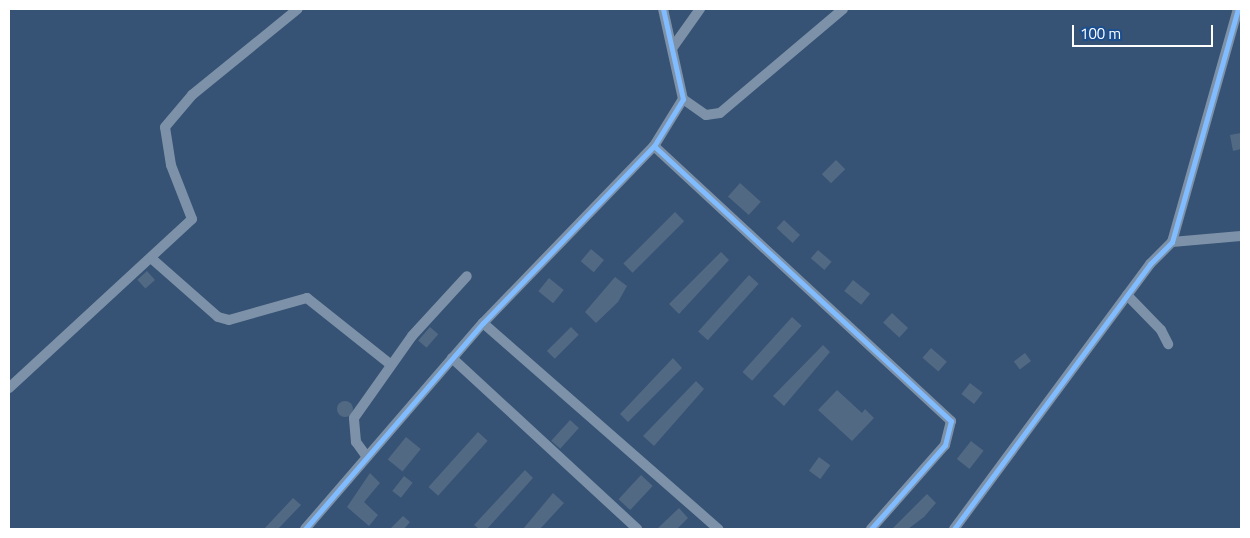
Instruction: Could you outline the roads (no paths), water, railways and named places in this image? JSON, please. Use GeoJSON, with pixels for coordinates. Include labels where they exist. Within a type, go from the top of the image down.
{"type":"FeatureCollection","features":[{"type":"Feature","properties":{"kind":"street"},"geometry":{"type":"LineString","coordinates":[[9,388],[192,219],[171,165],[165,127],[192,95],[298,9]]}},
{"type":"Feature","properties":{"kind":"street"},"geometry":{"type":"LineString","coordinates":[[305,529],[483,323],[654,146],[683,99],[673,47],[663,9]]}},
{"type":"Feature","properties":{"kind":"street"},"geometry":{"type":"LineString","coordinates":[[673,47],[700,9]]}},
{"type":"Feature","properties":{"kind":"street"},"geometry":{"type":"LineString","coordinates":[[683,99],[706,115],[720,114],[843,9]]}},
{"type":"Feature","properties":{"kind":"street"},"geometry":{"type":"LineString","coordinates":[[954,529],[1127,295],[1172,242],[1238,9]]}},
{"type":"Feature","properties":{"kind":"street"},"geometry":{"type":"LineString","coordinates":[[654,146],[951,421],[945,445],[871,529]]}},
{"type":"Feature","properties":{"kind":"street"},"geometry":{"type":"LineString","coordinates":[[1172,242],[1241,236]]}},
{"type":"Feature","properties":{"kind":"street"},"geometry":{"type":"LineString","coordinates":[[150,258],[218,318],[229,320],[307,298],[390,364]]}},
{"type":"Feature","properties":{"kind":"street"},"geometry":{"type":"LineString","coordinates":[[367,457],[356,442],[354,418],[390,364],[466,276]]}},
{"type":"Feature","properties":{"kind":"street"},"geometry":{"type":"LineString","coordinates":[[1127,295],[1161,330],[1168,344]]}},
{"type":"Feature","properties":{"kind":"street"},"geometry":{"type":"LineString","coordinates":[[483,323],[718,529]]}},
{"type":"Feature","properties":{"kind":"street"},"geometry":{"type":"LineString","coordinates":[[452,358],[637,529]]}}]}
